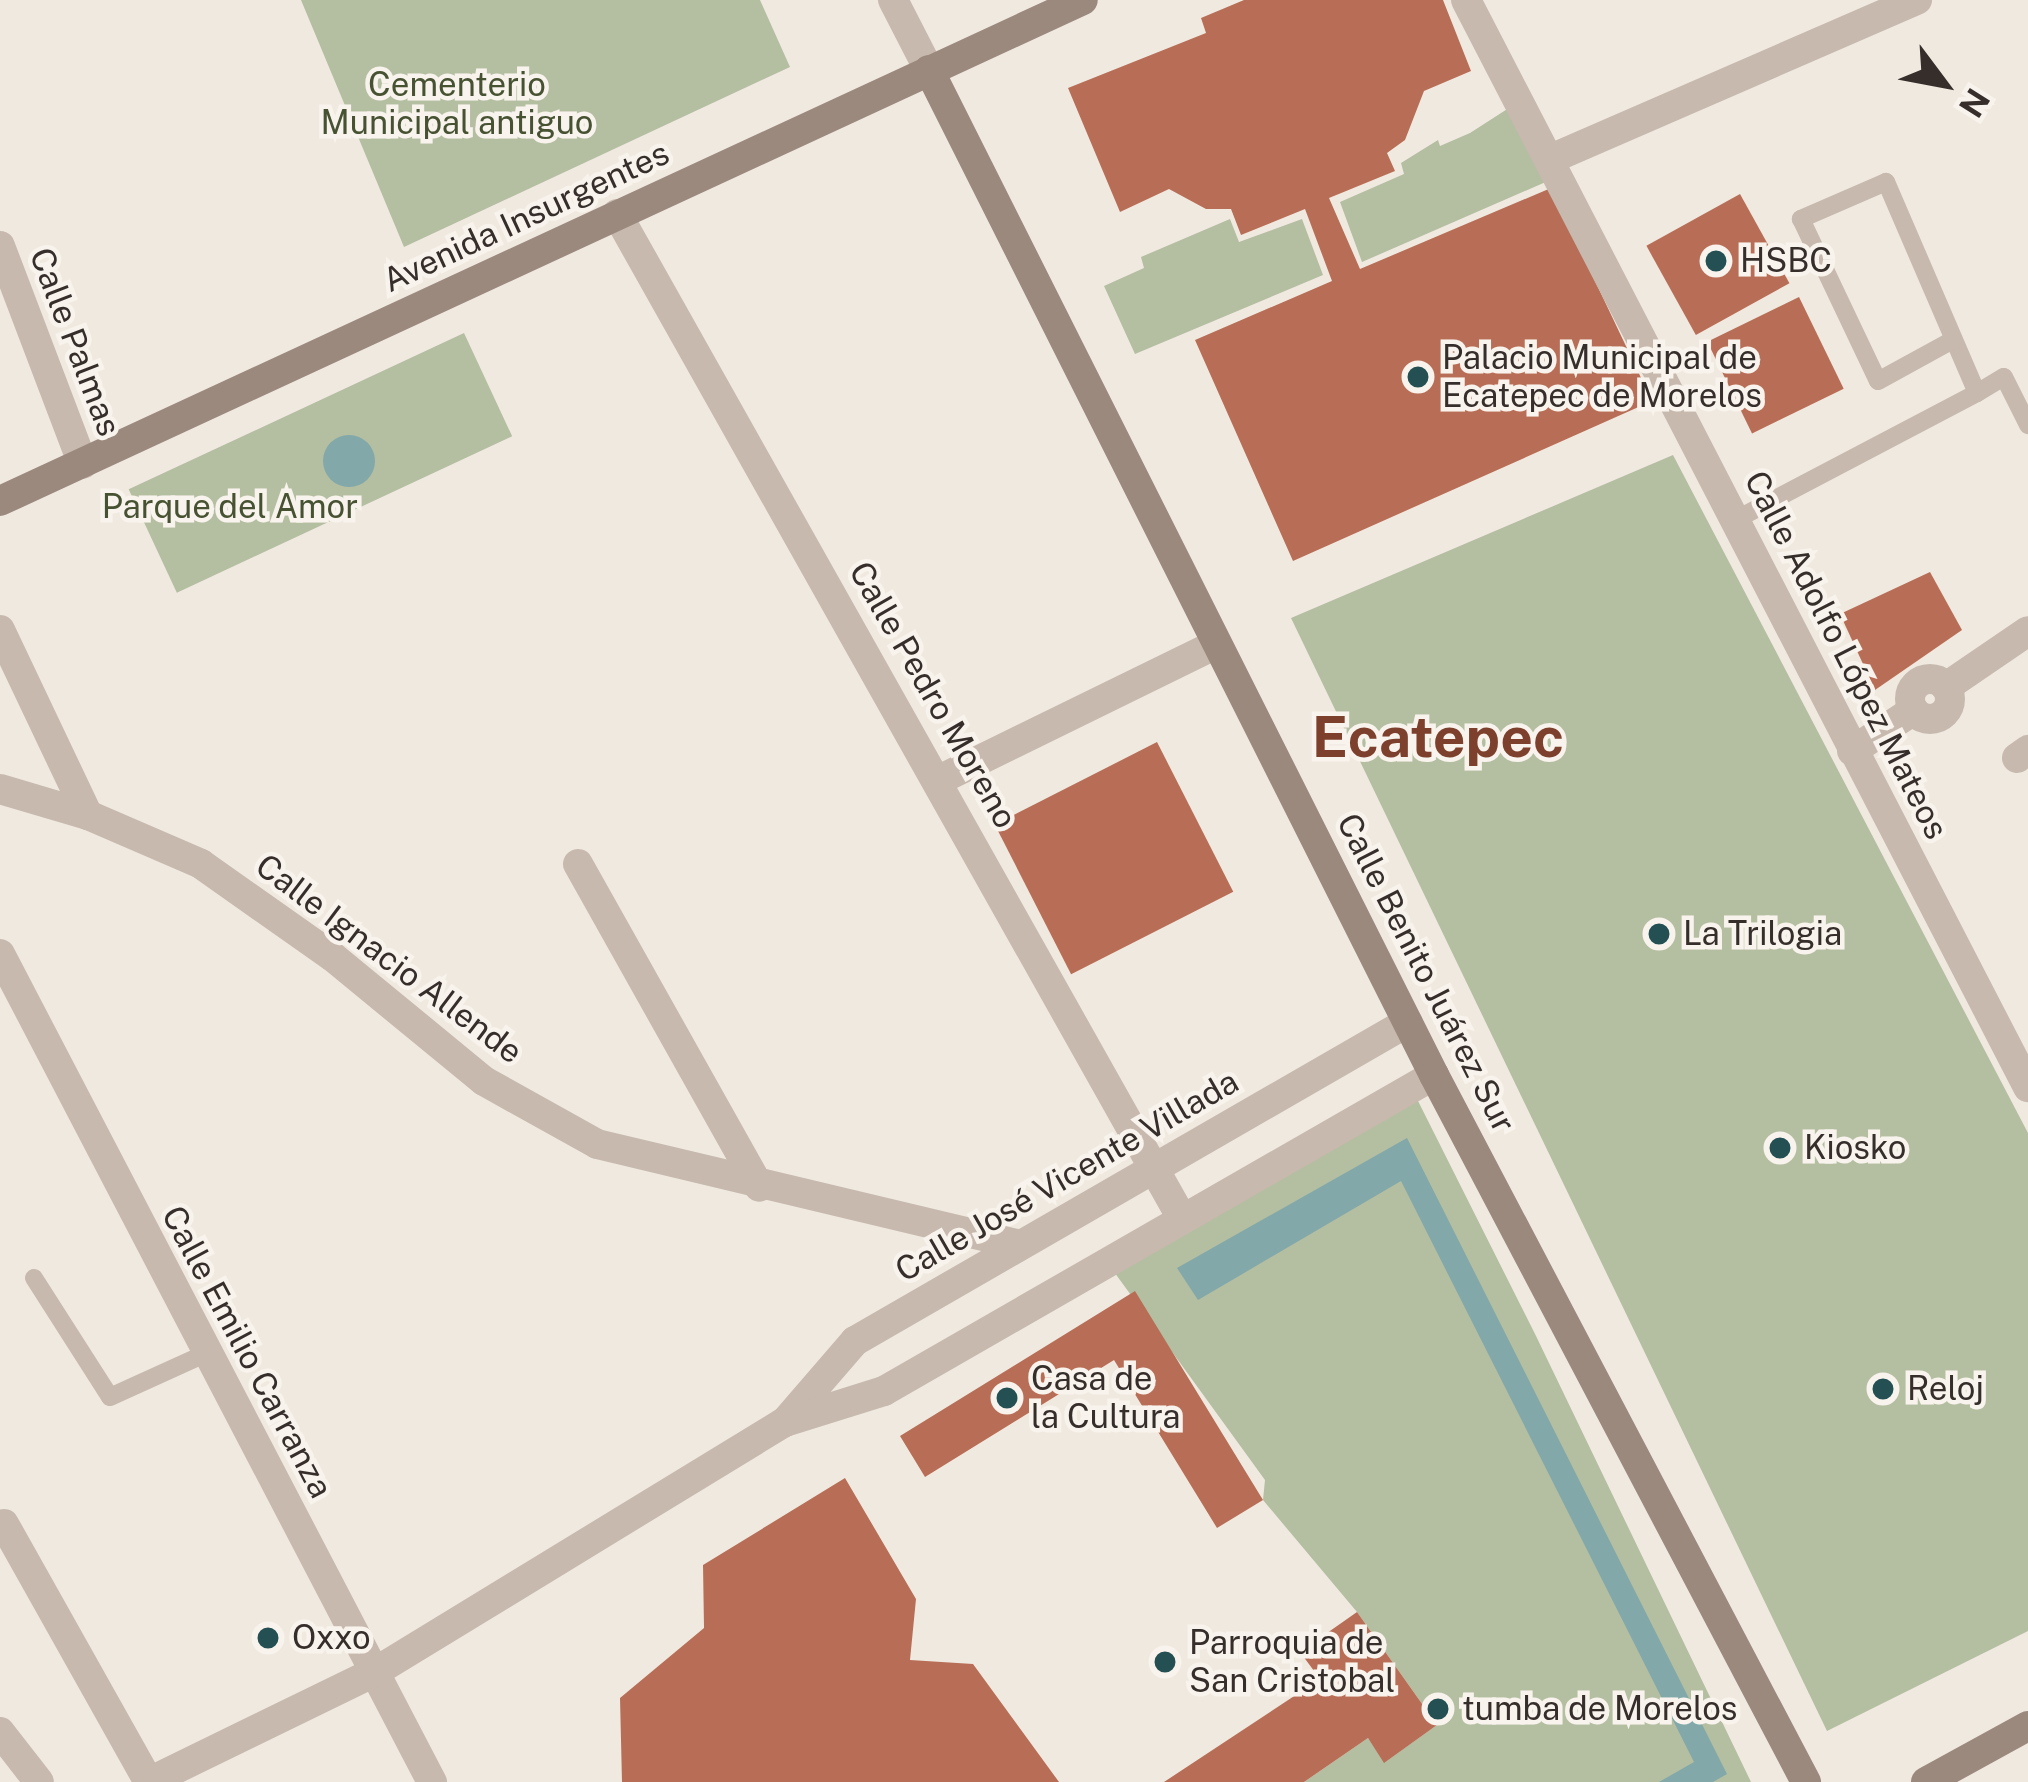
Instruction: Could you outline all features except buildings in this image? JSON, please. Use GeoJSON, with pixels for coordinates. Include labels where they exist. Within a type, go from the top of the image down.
{"type":"FeatureCollection","features":[{"type":"Feature","properties":{"kind":"street","name":"Calle Benito Juárez Sur"},"geometry":{"type":"LineString","coordinates":[[893,0],[1435,1076],[1806,1782]]}},
{"type":"Feature","properties":{"kind":"street","name":"Avenida Insurgentes"},"geometry":{"type":"LineString","coordinates":[[0,501],[1084,0]]}},
{"type":"Feature","properties":{"kind":"street","name":"Calle Adolfo López Mateos"},"geometry":{"type":"LineString","coordinates":[[1466,0],[1553,158],[1852,751],[2028,1087]]}},
{"type":"Feature","properties":{"kind":"street"},"geometry":{"type":"LineString","coordinates":[[1553,158],[1917,0]]}},
{"type":"Feature","properties":{"kind":"street","name":"Calle Pedro Moreno"},"geometry":{"type":"LineString","coordinates":[[617,214],[941,779],[1180,1215]]}},
{"type":"Feature","properties":{"kind":"street","name":"Calle Palmas"},"geometry":{"type":"LineString","coordinates":[[0,246],[83,464]]}},
{"type":"Feature","properties":{"kind":"street"},"geometry":{"type":"LineString","coordinates":[[0,630],[88,815]]}},
{"type":"Feature","properties":{"kind":"street"},"geometry":{"type":"LineString","coordinates":[[1852,751],[1914,710],[1916,685],[1928,679],[1946,687],[2028,631]]}},
{"type":"Feature","properties":{"kind":"street"},"geometry":{"type":"LineString","coordinates":[[941,779],[1216,644]]}},
{"type":"Feature","properties":{"kind":"street","name":"Calle Ignacio Allende"},"geometry":{"type":"LineString","coordinates":[[0,790],[88,815],[201,864],[333,957],[484,1082],[597,1144],[758,1187],[1017,1244]]}},
{"type":"Feature","properties":{"kind":"street"},"geometry":{"type":"LineString","coordinates":[[578,864],[758,1187]]}},
{"type":"Feature","properties":{"kind":"street","name":"Calle Emilio Carranza"},"geometry":{"type":"LineString","coordinates":[[0,954],[432,1782]]}},
{"type":"Feature","properties":{"kind":"street","name":"Calle José Vicente Villada"},"geometry":{"type":"LineString","coordinates":[[785,1423],[855,1341],[1408,1022]]}},
{"type":"Feature","properties":{"kind":"street","name":"Calle José Vicente Villada"},"geometry":{"type":"LineString","coordinates":[[149,1782],[375,1672],[785,1423],[884,1390],[1180,1215],[1435,1076]]}},
{"type":"Feature","properties":{"kind":"street"},"geometry":{"type":"LineString","coordinates":[[4,1524],[149,1782]]}},
{"type":"Feature","properties":{"kind":"street"},"geometry":{"type":"LineString","coordinates":[[1926,1782],[2028,1726]]}},
{"type":"Feature","properties":{"kind":"street"},"geometry":{"type":"LineString","coordinates":[[0,1732],[39,1782]]}},
{"type":"Feature","properties":{"kind":"lane"},"geometry":{"type":"LineString","coordinates":[[1953,340],[1878,381],[1801,219],[1886,182],[1977,393]]}},
{"type":"Feature","properties":{"kind":"lane"},"geometry":{"type":"LineString","coordinates":[[1737,519],[2004,376],[2028,424]]}},
{"type":"Feature","properties":{"kind":"lane"},"geometry":{"type":"LineString","coordinates":[[34,1278],[110,1397],[207,1353]]}},
{"type":"Feature","properties":{"kind":"green space","name":"Cementerio Municipal antiguo"},"geometry":{"type":"Polygon","coordinates":[[[301,0],[760,0],[790,67],[404,247],[301,0]]]}},
{"type":"Feature","properties":{"kind":"green space"},"geometry":{"type":"Polygon","coordinates":[[[1512,106],[1548,181],[1362,262],[1340,202],[1404,174],[1401,163],[1438,140],[1440,146],[1470,133],[1512,106]]]}},
{"type":"Feature","properties":{"kind":"green space"},"geometry":{"type":"Polygon","coordinates":[[[1230,219],[1239,242],[1302,219],[1323,275],[1135,354],[1104,286],[1144,268],[1141,257],[1230,219]]]}},
{"type":"Feature","properties":{"kind":"green space","name":"Parque del Amor"},"geometry":{"type":"Polygon","coordinates":[[[464,333],[512,436],[177,593],[129,489],[464,333]]]}},
{"type":"Feature","properties":{"kind":"green space"},"geometry":{"type":"Polygon","coordinates":[[[1673,455],[2028,1133],[2028,1631],[1827,1731],[1291,618],[1673,455]]]}},
{"type":"Feature","properties":{"kind":"green space"},"geometry":{"type":"Polygon","coordinates":[[[1414,1093],[1751,1782],[1304,1782],[1368,1738],[1385,1762],[1437,1725],[1357,1612],[1263,1500],[1265,1480],[1112,1269],[1414,1093]]]}},
{"type":"Feature","properties":{"kind":"water"},"geometry":{"type":"Polygon","coordinates":[[[349,435],[368,442],[375,461],[368,480],[349,487],[330,480],[323,461],[330,442],[349,435]]]}},
{"type":"Feature","properties":{"kind":"water"},"geometry":{"type":"Polygon","coordinates":[[[1407,1138],[1727,1774],[1713,1782],[1659,1782],[1694,1762],[1401,1181],[1198,1300],[1177,1268],[1407,1138]]]}},
{"type":"Feature","properties":{"kind":"place","name":"HSBC"},"geometry":{"type":"Point","coordinates":[1716,261]}},
{"type":"Feature","properties":{"kind":"place","name":"Palacio Municipal de Ecatepec de Morelos"},"geometry":{"type":"Point","coordinates":[1418,377]}},
{"type":"Feature","properties":{"kind":"place","name":"La Trilogia"},"geometry":{"type":"Point","coordinates":[1659,934]}},
{"type":"Feature","properties":{"kind":"place","name":"Kiosko"},"geometry":{"type":"Point","coordinates":[1780,1148]}},
{"type":"Feature","properties":{"kind":"place","name":"Reloj"},"geometry":{"type":"Point","coordinates":[1883,1389]}},
{"type":"Feature","properties":{"kind":"place","name":"Casa de la Cultura"},"geometry":{"type":"Point","coordinates":[1007,1398]}},
{"type":"Feature","properties":{"kind":"place","name":"Oxxo"},"geometry":{"type":"Point","coordinates":[268,1638]}},
{"type":"Feature","properties":{"kind":"place","name":"Parroquia de San Cristobal"},"geometry":{"type":"Point","coordinates":[1165,1662]}},
{"type":"Feature","properties":{"kind":"place","name":"tumba de Morelos"},"geometry":{"type":"Point","coordinates":[1438,1709]}},
{"type":"Feature","properties":{"kind":"district","name":"Ecatepec"},"geometry":{"type":"Point","coordinates":[1438,737]}}]}
